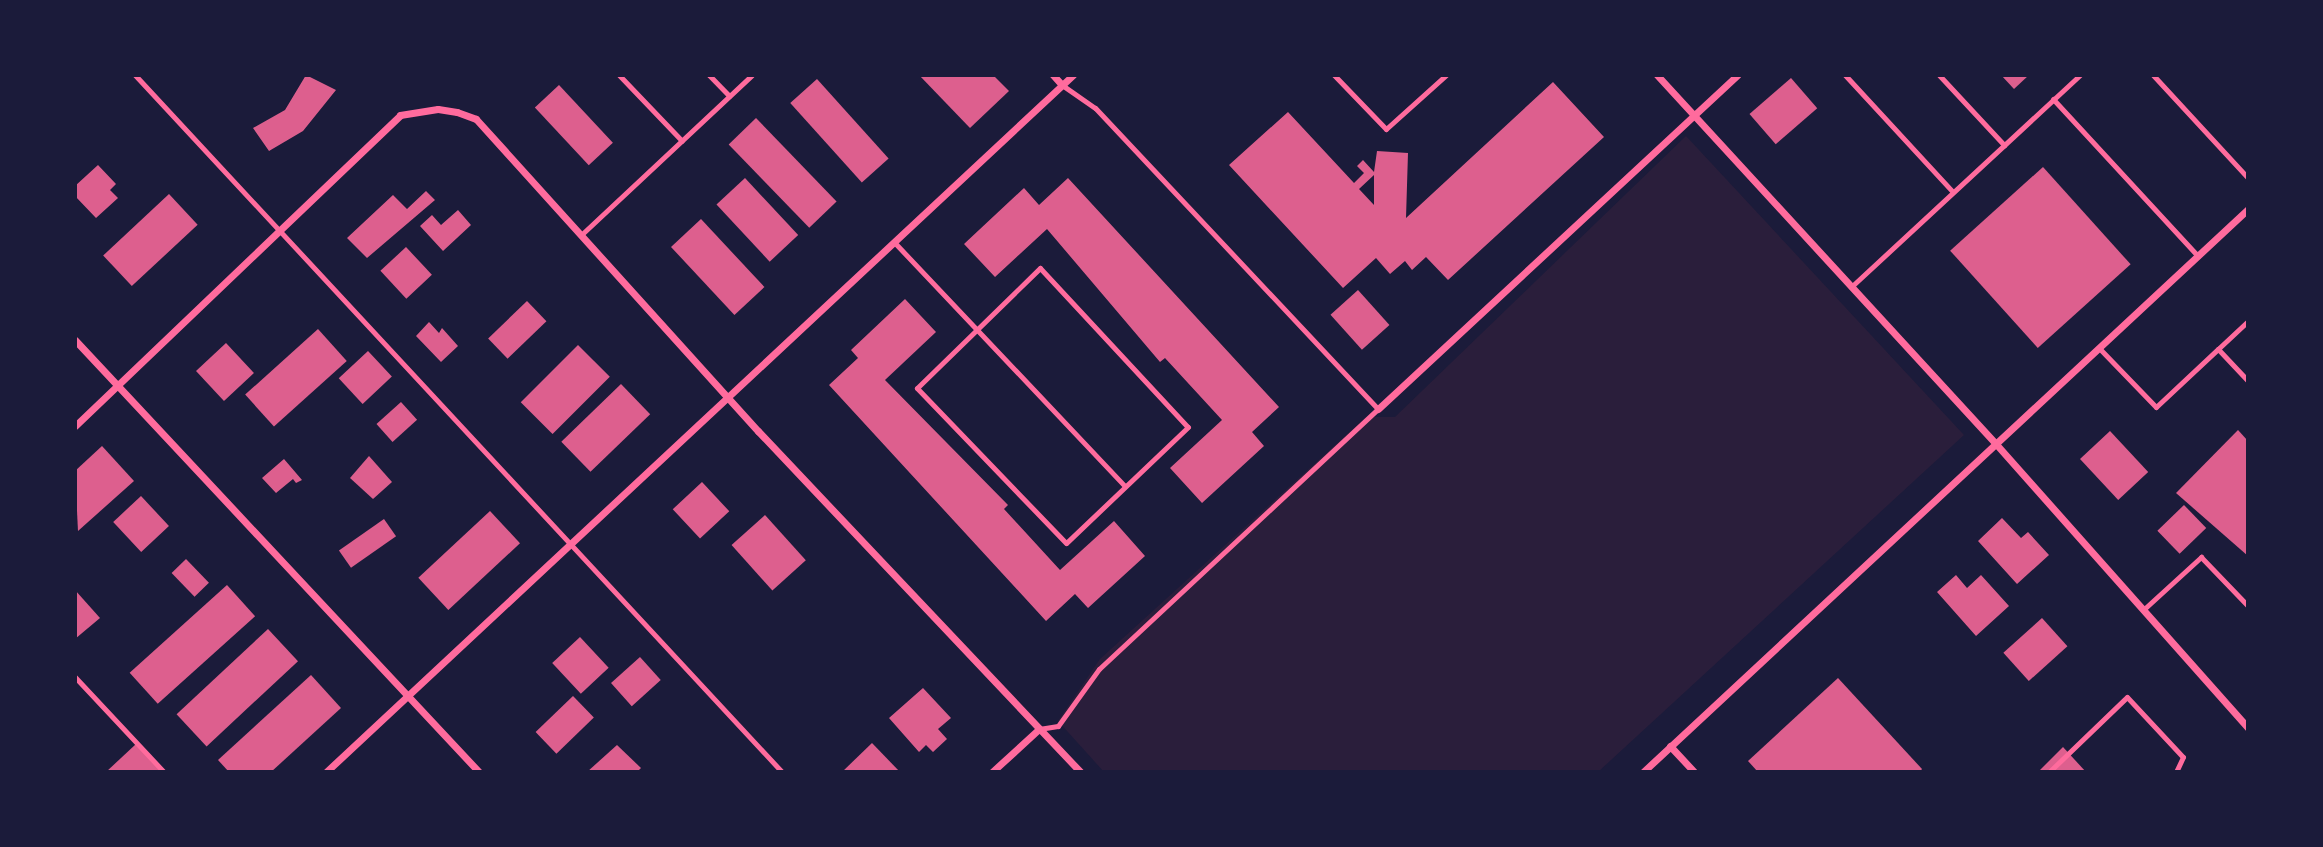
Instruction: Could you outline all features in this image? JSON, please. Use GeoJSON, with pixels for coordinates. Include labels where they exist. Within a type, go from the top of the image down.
{"type":"FeatureCollection","features":[{"type":"Feature","properties":{"kind":"street"},"geometry":{"type":"LineString","coordinates":[[1052,75],[1062,85]]}},
{"type":"Feature","properties":{"kind":"street"},"geometry":{"type":"LineString","coordinates":[[326,772],[1073,75]]}},
{"type":"Feature","properties":{"kind":"street"},"geometry":{"type":"LineString","coordinates":[[1657,75],[1996,444],[2248,728]]}},
{"type":"Feature","properties":{"kind":"street"},"geometry":{"type":"LineString","coordinates":[[1378,409],[1738,75]]}},
{"type":"Feature","properties":{"kind":"street"},"geometry":{"type":"LineString","coordinates":[[75,426],[400,115],[438,108],[476,119],[728,397],[1080,772]]}},
{"type":"Feature","properties":{"kind":"street"},"geometry":{"type":"LineString","coordinates":[[1643,772],[2248,209]]}},
{"type":"Feature","properties":{"kind":"street"},"geometry":{"type":"LineString","coordinates":[[75,340],[480,772]]}},
{"type":"Feature","properties":{"kind":"street"},"geometry":{"type":"LineString","coordinates":[[992,772],[1039,729]]}},
{"type":"Feature","properties":{"kind":"street"},"geometry":{"type":"LineString","coordinates":[[1670,746],[1694,772]]}},
{"type":"Feature","properties":{"kind":"lane"},"geometry":{"type":"LineString","coordinates":[[135,75],[782,772]]}},
{"type":"Feature","properties":{"kind":"lane"},"geometry":{"type":"LineString","coordinates":[[620,75],[682,141]]}},
{"type":"Feature","properties":{"kind":"lane"},"geometry":{"type":"LineString","coordinates":[[709,75],[729,96]]}},
{"type":"Feature","properties":{"kind":"lane"},"geometry":{"type":"LineString","coordinates":[[581,235],[752,75]]}},
{"type":"Feature","properties":{"kind":"lane"},"geometry":{"type":"LineString","coordinates":[[1334,75],[1386,129],[1447,75]]}},
{"type":"Feature","properties":{"kind":"lane"},"geometry":{"type":"LineString","coordinates":[[1845,75],[1953,192]]}},
{"type":"Feature","properties":{"kind":"lane"},"geometry":{"type":"LineString","coordinates":[[1939,75],[2004,145]]}},
{"type":"Feature","properties":{"kind":"lane"},"geometry":{"type":"LineString","coordinates":[[1851,287],[2080,75]]}},
{"type":"Feature","properties":{"kind":"lane"},"geometry":{"type":"LineString","coordinates":[[2153,75],[2248,178]]}},
{"type":"Feature","properties":{"kind":"lane"},"geometry":{"type":"LineString","coordinates":[[1039,729],[1058,726],[1099,669],[1378,409],[1095,108],[1062,85]]}},
{"type":"Feature","properties":{"kind":"lane"},"geometry":{"type":"LineString","coordinates":[[2053,99],[2198,256]]}},
{"type":"Feature","properties":{"kind":"lane"},"geometry":{"type":"LineString","coordinates":[[894,242],[1125,486]]}},
{"type":"Feature","properties":{"kind":"lane"},"geometry":{"type":"LineString","coordinates":[[1040,268],[1188,427],[1125,486],[1066,543],[917,388],[1040,268]]}},
{"type":"Feature","properties":{"kind":"lane"},"geometry":{"type":"LineString","coordinates":[[2099,348],[2156,407],[2248,321]]}},
{"type":"Feature","properties":{"kind":"lane"},"geometry":{"type":"LineString","coordinates":[[2218,349],[2248,381]]}},
{"type":"Feature","properties":{"kind":"lane"},"geometry":{"type":"LineString","coordinates":[[2143,610],[2201,557],[2248,606]]}},
{"type":"Feature","properties":{"kind":"lane"},"geometry":{"type":"LineString","coordinates":[[75,677],[164,772]]}},
{"type":"Feature","properties":{"kind":"lane"},"geometry":{"type":"LineString","coordinates":[[2049,772],[2127,697],[2183,757],[2176,772]]}},
{"type":"Feature","properties":{"kind":"shaded area"},"geometry":{"type":"Polygon","coordinates":[[[1686,136],[1964,435],[1598,772],[1104,772],[1058,721],[1100,659],[1366,417],[1395,417],[1686,136]]]}},
{"type":"Feature","properties":{"kind":"building"},"geometry":{"type":"Polygon","coordinates":[[[306,75],[336,90],[303,131],[269,151],[253,128],[285,110],[306,75]]]}},
{"type":"Feature","properties":{"kind":"building"},"geometry":{"type":"Polygon","coordinates":[[[919,75],[993,75],[1009,91],[970,128],[919,75]]]}},
{"type":"Feature","properties":{"kind":"building"},"geometry":{"type":"Polygon","coordinates":[[[2001,75],[2029,75],[2014,89],[2001,75]]]}},
{"type":"Feature","properties":{"kind":"building"},"geometry":{"type":"Polygon","coordinates":[[[1791,78],[1817,108],[1776,144],[1749,114],[1791,78]]]}},
{"type":"Feature","properties":{"kind":"building"},"geometry":{"type":"Polygon","coordinates":[[[817,79],[889,159],[862,183],[790,103],[817,79]]]}},
{"type":"Feature","properties":{"kind":"building"},"geometry":{"type":"Polygon","coordinates":[[[1553,82],[1604,137],[1448,280],[1426,257],[1412,270],[1405,261],[1390,274],[1376,258],[1343,288],[1229,165],[1288,112],[1354,183],[1364,173],[1357,166],[1363,160],[1374,172],[1377,151],[1408,153],[1406,218],[1553,82]],[[1374,175],[1359,189],[1374,205],[1374,175]]]}},
{"type":"Feature","properties":{"kind":"building"},"geometry":{"type":"Polygon","coordinates":[[[559,85],[613,143],[589,165],[535,108],[559,85]]]}},
{"type":"Feature","properties":{"kind":"building"},"geometry":{"type":"Polygon","coordinates":[[[756,118],[837,201],[809,228],[729,144],[756,118]]]}},
{"type":"Feature","properties":{"kind":"building"},"geometry":{"type":"Polygon","coordinates":[[[98,165],[116,184],[110,190],[118,198],[96,218],[75,196],[75,186],[98,165]]]}},
{"type":"Feature","properties":{"kind":"building"},"geometry":{"type":"Polygon","coordinates":[[[2043,167],[2131,264],[2038,348],[1950,251],[2043,167]]]}},
{"type":"Feature","properties":{"kind":"building"},"geometry":{"type":"Polygon","coordinates":[[[745,178],[798,235],[770,262],[716,205],[745,178]]]}},
{"type":"Feature","properties":{"kind":"building"},"geometry":{"type":"Polygon","coordinates":[[[1068,178],[1279,407],[1252,432],[1264,446],[1202,503],[1170,468],[1222,420],[1165,358],[1160,362],[1047,229],[995,277],[964,244],[1024,188],[1039,205],[1068,178]]]}},
{"type":"Feature","properties":{"kind":"building"},"geometry":{"type":"Polygon","coordinates":[[[426,191],[435,200],[367,258],[347,238],[393,195],[407,209],[426,191]]]}},
{"type":"Feature","properties":{"kind":"building"},"geometry":{"type":"Polygon","coordinates":[[[169,194],[198,225],[132,286],[103,255],[169,194]]]}},
{"type":"Feature","properties":{"kind":"building"},"geometry":{"type":"Polygon","coordinates":[[[458,210],[471,225],[443,251],[420,226],[432,215],[441,225],[458,210]]]}},
{"type":"Feature","properties":{"kind":"building"},"geometry":{"type":"Polygon","coordinates":[[[701,219],[764,287],[734,315],[671,247],[701,219]]]}},
{"type":"Feature","properties":{"kind":"building"},"geometry":{"type":"Polygon","coordinates":[[[406,247],[432,275],[406,299],[380,271],[406,247]]]}},
{"type":"Feature","properties":{"kind":"building"},"geometry":{"type":"Polygon","coordinates":[[[1358,290],[1389,325],[1362,350],[1331,315],[1358,290]]]}},
{"type":"Feature","properties":{"kind":"building"},"geometry":{"type":"Polygon","coordinates":[[[905,299],[936,332],[885,380],[1008,505],[1004,509],[1060,570],[1114,521],[1145,556],[1088,608],[1075,594],[1046,621],[829,385],[858,358],[851,350],[905,299]]]}},
{"type":"Feature","properties":{"kind":"building"},"geometry":{"type":"Polygon","coordinates":[[[527,301],[546,321],[508,359],[488,339],[527,301]]]}},
{"type":"Feature","properties":{"kind":"building"},"geometry":{"type":"Polygon","coordinates":[[[429,322],[439,333],[442,328],[458,346],[441,362],[416,336],[429,322]]]}},
{"type":"Feature","properties":{"kind":"building"},"geometry":{"type":"Polygon","coordinates":[[[318,329],[347,361],[274,427],[245,395],[318,329]]]}},
{"type":"Feature","properties":{"kind":"building"},"geometry":{"type":"Polygon","coordinates":[[[226,343],[254,373],[224,401],[196,371],[226,343]]]}},
{"type":"Feature","properties":{"kind":"building"},"geometry":{"type":"Polygon","coordinates":[[[578,345],[610,377],[553,434],[521,402],[578,345]]]}},
{"type":"Feature","properties":{"kind":"building"},"geometry":{"type":"Polygon","coordinates":[[[368,351],[392,377],[363,404],[339,378],[368,351]]]}},
{"type":"Feature","properties":{"kind":"building"},"geometry":{"type":"Polygon","coordinates":[[[621,384],[650,414],[590,472],[561,442],[621,384]]]}},
{"type":"Feature","properties":{"kind":"building"},"geometry":{"type":"Polygon","coordinates":[[[401,402],[417,420],[393,442],[376,424],[401,402]]]}},
{"type":"Feature","properties":{"kind":"building"},"geometry":{"type":"Polygon","coordinates":[[[2238,430],[2248,441],[2248,556],[2176,493],[2238,430]]]}},
{"type":"Feature","properties":{"kind":"building"},"geometry":{"type":"Polygon","coordinates":[[[2110,431],[2148,472],[2118,500],[2080,459],[2110,431]]]}},
{"type":"Feature","properties":{"kind":"building"},"geometry":{"type":"Polygon","coordinates":[[[102,446],[134,481],[78,531],[75,471],[102,446]]]}},
{"type":"Feature","properties":{"kind":"building"},"geometry":{"type":"Polygon","coordinates":[[[369,456],[392,482],[373,499],[350,478],[369,456]]]}},
{"type":"Feature","properties":{"kind":"building"},"geometry":{"type":"Polygon","coordinates":[[[284,459],[302,480],[296,483],[293,479],[276,493],[262,478],[284,459]]]}},
{"type":"Feature","properties":{"kind":"building"},"geometry":{"type":"Polygon","coordinates":[[[702,482],[729,511],[700,539],[673,509],[702,482]]]}},
{"type":"Feature","properties":{"kind":"building"},"geometry":{"type":"Polygon","coordinates":[[[141,496],[169,526],[141,552],[113,522],[141,496]]]}},
{"type":"Feature","properties":{"kind":"building"},"geometry":{"type":"Polygon","coordinates":[[[2184,505],[2206,528],[2180,554],[2157,531],[2184,505]]]}},
{"type":"Feature","properties":{"kind":"building"},"geometry":{"type":"Polygon","coordinates":[[[490,511],[520,543],[448,610],[418,578],[490,511]]]}},
{"type":"Feature","properties":{"kind":"building"},"geometry":{"type":"Polygon","coordinates":[[[765,515],[806,560],[772,590],[732,545],[765,515]]]}},
{"type":"Feature","properties":{"kind":"building"},"geometry":{"type":"Polygon","coordinates":[[[2002,518],[2021,538],[2028,532],[2049,555],[2017,584],[1978,541],[2002,518]]]}},
{"type":"Feature","properties":{"kind":"building"},"geometry":{"type":"Polygon","coordinates":[[[384,519],[396,536],[351,568],[339,551],[384,519]]]}},
{"type":"Feature","properties":{"kind":"building"},"geometry":{"type":"Polygon","coordinates":[[[186,559],[209,583],[195,597],[172,573],[186,559]]]}},
{"type":"Feature","properties":{"kind":"building"},"geometry":{"type":"Polygon","coordinates":[[[1956,575],[1967,588],[1981,575],[2009,606],[1976,636],[1937,592],[1956,575]]]}},
{"type":"Feature","properties":{"kind":"building"},"geometry":{"type":"Polygon","coordinates":[[[227,585],[255,616],[158,704],[130,673],[227,585]]]}},
{"type":"Feature","properties":{"kind":"building"},"geometry":{"type":"Polygon","coordinates":[[[75,590],[100,618],[75,639],[75,590]]]}},
{"type":"Feature","properties":{"kind":"building"},"geometry":{"type":"Polygon","coordinates":[[[2042,618],[2067,646],[2029,681],[2003,653],[2042,618]]]}},
{"type":"Feature","properties":{"kind":"building"},"geometry":{"type":"Polygon","coordinates":[[[268,629],[298,661],[207,746],[177,714],[268,629]]]}},
{"type":"Feature","properties":{"kind":"building"},"geometry":{"type":"Polygon","coordinates":[[[580,637],[609,668],[581,694],[552,663],[580,637]]]}},
{"type":"Feature","properties":{"kind":"building"},"geometry":{"type":"Polygon","coordinates":[[[640,657],[661,680],[632,706],[611,683],[640,657]]]}},
{"type":"Feature","properties":{"kind":"building"},"geometry":{"type":"Polygon","coordinates":[[[311,675],[341,708],[271,772],[229,772],[218,760],[311,675]]]}},
{"type":"Feature","properties":{"kind":"building"},"geometry":{"type":"Polygon","coordinates":[[[1838,678],[1922,769],[1920,772],[1758,772],[1748,761],[1838,678]]]}},
{"type":"Feature","properties":{"kind":"building"},"geometry":{"type":"Polygon","coordinates":[[[923,688],[951,718],[938,729],[947,739],[933,752],[926,745],[919,752],[889,718],[923,688]]]}},
{"type":"Feature","properties":{"kind":"building"},"geometry":{"type":"Polygon","coordinates":[[[573,696],[594,718],[556,754],[536,732],[573,696]]]}},
{"type":"Feature","properties":{"kind":"building"},"geometry":{"type":"Polygon","coordinates":[[[872,743],[900,772],[842,772],[872,743]]]}},
{"type":"Feature","properties":{"kind":"building"},"geometry":{"type":"Polygon","coordinates":[[[136,744],[162,772],[106,772],[136,744]]]}},
{"type":"Feature","properties":{"kind":"building"},"geometry":{"type":"Polygon","coordinates":[[[617,745],[641,768],[637,772],[587,772],[617,745]]]}},
{"type":"Feature","properties":{"kind":"building"},"geometry":{"type":"Polygon","coordinates":[[[2063,747],[2086,772],[2038,772],[2063,747]]]}}]}
